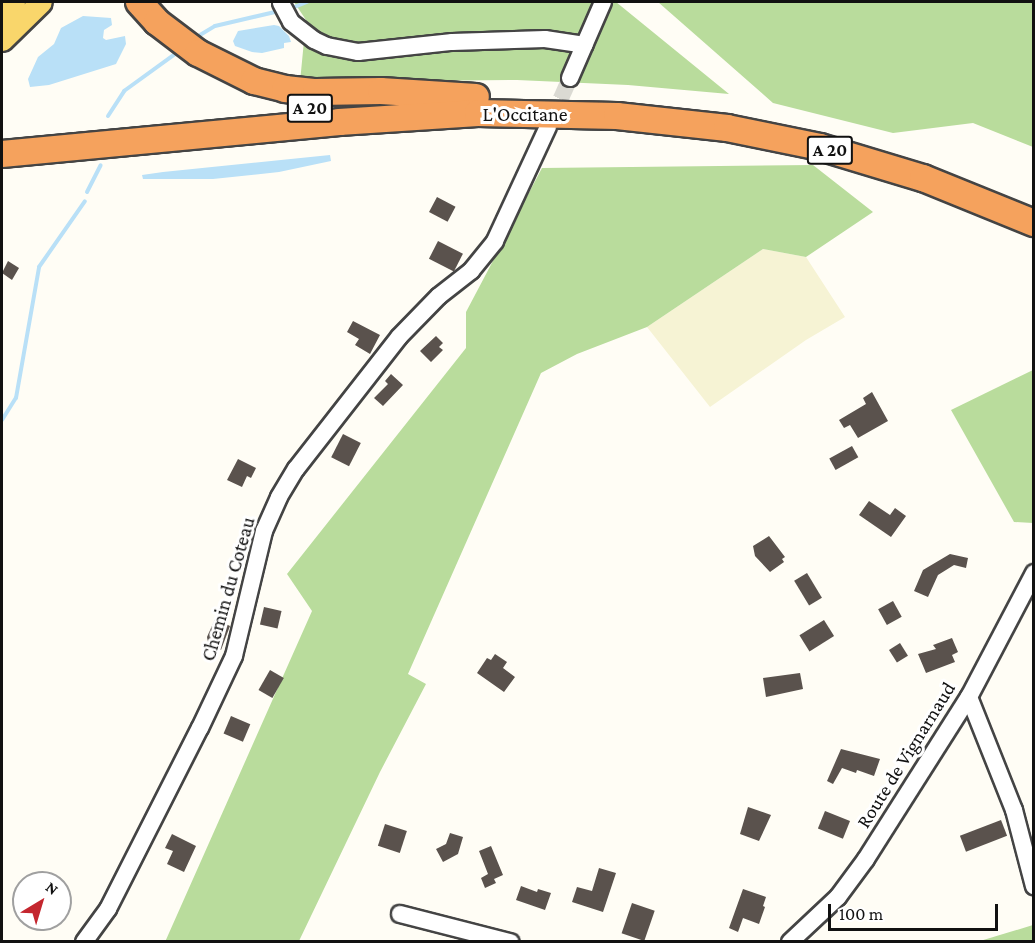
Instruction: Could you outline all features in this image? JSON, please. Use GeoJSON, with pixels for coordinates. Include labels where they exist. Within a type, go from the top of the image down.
{"type":"FeatureCollection","features":[{"type":"Feature","properties":{"kind":"highway"},"geometry":{"type":"LineString","coordinates":[[139,2],[157,22],[198,53],[254,81],[285,89],[316,92],[381,91],[476,97]]}},
{"type":"Feature","properties":{"kind":"highway","name":"L'Occitane"},"geometry":{"type":"LineString","coordinates":[[2,137],[339,105],[476,97],[619,99],[676,105],[778,121],[888,150],[981,183],[1034,205]]}},
{"type":"Feature","properties":{"kind":"highway","name":"L'Occitane"},"geometry":{"type":"LineString","coordinates":[[2,154],[409,117],[478,113],[617,116],[727,128],[820,147],[923,178],[1034,224]]}},
{"type":"Feature","properties":{"kind":"main road"},"geometry":{"type":"LineString","coordinates":[[2,19],[14,2]]}},
{"type":"Feature","properties":{"kind":"main road"},"geometry":{"type":"LineString","coordinates":[[2,40],[40,2]]}},
{"type":"Feature","properties":{"kind":"street"},"geometry":{"type":"LineString","coordinates":[[570,78],[603,2]]}},
{"type":"Feature","properties":{"kind":"street"},"geometry":{"type":"LineString","coordinates":[[281,3],[291,22],[314,40],[350,51],[452,42],[545,39],[585,45]]}},
{"type":"Feature","properties":{"kind":"street","name":"Chemin du Coteau"},"geometry":{"type":"LineString","coordinates":[[84,942],[108,909],[234,656],[264,531],[279,497],[296,469],[399,337],[439,296],[471,271],[495,241],[548,127]]}},
{"type":"Feature","properties":{"kind":"street","name":"Route de Vignarnaud"},"geometry":{"type":"LineString","coordinates":[[790,942],[838,897],[859,868],[969,697],[1034,573]]}},
{"type":"Feature","properties":{"kind":"street"},"geometry":{"type":"LineString","coordinates":[[969,697],[1014,810],[1034,886]]}},
{"type":"Feature","properties":{"kind":"street"},"geometry":{"type":"LineString","coordinates":[[400,914],[510,942]]}},
{"type":"Feature","properties":{"kind":"shaded area"},"geometry":{"type":"Polygon","coordinates":[[[763,249],[806,257],[845,317],[806,340],[710,407],[647,327],[763,249]]]}},
{"type":"Feature","properties":{"kind":"green space"},"geometry":{"type":"Polygon","coordinates":[[[294,2],[616,2],[729,94],[628,85],[517,80],[300,82],[306,20],[294,2]]]}},
{"type":"Feature","properties":{"kind":"green space"},"geometry":{"type":"Polygon","coordinates":[[[658,2],[1033,2],[1033,147],[973,123],[893,133],[773,103],[658,2]]]}},
{"type":"Feature","properties":{"kind":"green space"},"geometry":{"type":"Polygon","coordinates":[[[813,165],[873,212],[806,257],[763,249],[647,327],[577,354],[541,373],[408,674],[426,684],[380,772],[299,941],[165,942],[312,611],[287,574],[466,348],[466,312],[542,168],[813,165]]]}},
{"type":"Feature","properties":{"kind":"green space"},"geometry":{"type":"Polygon","coordinates":[[[1033,370],[1033,523],[1014,522],[951,410],[1033,370]]]}},
{"type":"Feature","properties":{"kind":"green space"},"geometry":{"type":"Polygon","coordinates":[[[1033,925],[1033,941],[980,941],[1033,925]]]}},
{"type":"Feature","properties":{"kind":"water"},"geometry":{"type":"Polygon","coordinates":[[[83,16],[111,18],[112,25],[104,30],[103,38],[106,40],[125,36],[126,44],[116,64],[49,85],[30,87],[28,79],[38,57],[54,44],[61,28],[83,16]]]}},
{"type":"Feature","properties":{"kind":"water"},"geometry":{"type":"Polygon","coordinates":[[[279,26],[289,36],[291,42],[284,43],[284,48],[262,53],[235,46],[233,41],[238,31],[279,26]]]}},
{"type":"Feature","properties":{"kind":"water"},"geometry":{"type":"Polygon","coordinates":[[[330,155],[331,161],[279,172],[213,179],[143,179],[142,175],[163,172],[330,155]]]}},
{"type":"Feature","properties":{"kind":"building"},"geometry":{"type":"Polygon","coordinates":[[[437,197],[456,207],[448,222],[429,212],[437,197]]]}},
{"type":"Feature","properties":{"kind":"building"},"geometry":{"type":"Polygon","coordinates":[[[438,241],[463,254],[454,272],[429,259],[438,241]]]}},
{"type":"Feature","properties":{"kind":"building"},"geometry":{"type":"Polygon","coordinates":[[[8,261],[19,268],[12,280],[2,273],[8,261]]]}},
{"type":"Feature","properties":{"kind":"building"},"geometry":{"type":"Polygon","coordinates":[[[353,321],[380,335],[370,354],[355,345],[359,339],[347,332],[353,321]]]}},
{"type":"Feature","properties":{"kind":"building"},"geometry":{"type":"Polygon","coordinates":[[[436,336],[443,343],[439,347],[443,350],[431,362],[420,351],[436,336]]]}},
{"type":"Feature","properties":{"kind":"building"},"geometry":{"type":"Polygon","coordinates":[[[391,374],[403,385],[383,406],[374,398],[388,384],[385,381],[391,374]]]}},
{"type":"Feature","properties":{"kind":"building"},"geometry":{"type":"Polygon","coordinates":[[[872,392],[888,421],[858,438],[850,425],[844,428],[839,420],[866,404],[863,398],[872,392]]]}},
{"type":"Feature","properties":{"kind":"building"},"geometry":{"type":"Polygon","coordinates":[[[343,434],[361,443],[349,466],[331,457],[343,434]]]}},
{"type":"Feature","properties":{"kind":"building"},"geometry":{"type":"Polygon","coordinates":[[[852,446],[858,457],[836,470],[829,459],[852,446]]]}},
{"type":"Feature","properties":{"kind":"building"},"geometry":{"type":"Polygon","coordinates":[[[238,459],[256,468],[251,478],[247,476],[242,487],[227,480],[238,459]]]}},
{"type":"Feature","properties":{"kind":"building"},"geometry":{"type":"Polygon","coordinates":[[[869,501],[890,515],[895,508],[906,516],[891,537],[859,515],[869,501]]]}},
{"type":"Feature","properties":{"kind":"building"},"geometry":{"type":"Polygon","coordinates":[[[769,536],[785,557],[782,559],[784,562],[770,572],[755,556],[753,546],[769,536]]]}},
{"type":"Feature","properties":{"kind":"building"},"geometry":{"type":"Polygon","coordinates":[[[950,554],[968,558],[966,568],[954,565],[938,575],[928,597],[914,591],[923,570],[950,554]]]}},
{"type":"Feature","properties":{"kind":"building"},"geometry":{"type":"Polygon","coordinates":[[[807,573],[822,598],[809,606],[794,581],[807,573]]]}},
{"type":"Feature","properties":{"kind":"building"},"geometry":{"type":"Polygon","coordinates":[[[893,601],[902,617],[887,625],[878,609],[893,601]]]}},
{"type":"Feature","properties":{"kind":"building"},"geometry":{"type":"Polygon","coordinates":[[[264,607],[282,611],[277,629],[260,625],[264,607]]]}},
{"type":"Feature","properties":{"kind":"building"},"geometry":{"type":"Polygon","coordinates":[[[215,619],[230,626],[221,650],[208,643],[207,637],[215,619]]]}},
{"type":"Feature","properties":{"kind":"building"},"geometry":{"type":"Polygon","coordinates":[[[824,620],[834,636],[809,651],[799,635],[824,620]]]}},
{"type":"Feature","properties":{"kind":"building"},"geometry":{"type":"Polygon","coordinates":[[[952,638],[958,652],[952,655],[955,662],[926,673],[918,654],[936,649],[933,645],[952,638]]]}},
{"type":"Feature","properties":{"kind":"building"},"geometry":{"type":"Polygon","coordinates":[[[900,643],[908,656],[897,663],[889,650],[900,643]]]}},
{"type":"Feature","properties":{"kind":"building"},"geometry":{"type":"Polygon","coordinates":[[[495,654],[507,662],[503,668],[515,677],[504,692],[477,673],[487,658],[491,660],[495,654]]]}},
{"type":"Feature","properties":{"kind":"building"},"geometry":{"type":"Polygon","coordinates":[[[270,670],[284,678],[272,698],[258,690],[270,670]]]}},
{"type":"Feature","properties":{"kind":"building"},"geometry":{"type":"Polygon","coordinates":[[[800,673],[803,689],[766,697],[763,678],[800,673]]]}},
{"type":"Feature","properties":{"kind":"building"},"geometry":{"type":"Polygon","coordinates":[[[231,716],[250,724],[243,742],[224,733],[231,716]]]}},
{"type":"Feature","properties":{"kind":"building"},"geometry":{"type":"Polygon","coordinates":[[[841,749],[880,759],[874,776],[842,768],[833,784],[827,781],[841,749]]]}},
{"type":"Feature","properties":{"kind":"building"},"geometry":{"type":"Polygon","coordinates":[[[748,807],[771,815],[759,841],[740,834],[748,807]]]}},
{"type":"Feature","properties":{"kind":"building"},"geometry":{"type":"Polygon","coordinates":[[[825,811],[850,821],[843,839],[818,829],[825,811]]]}},
{"type":"Feature","properties":{"kind":"building"},"geometry":{"type":"Polygon","coordinates":[[[1001,820],[1007,836],[966,852],[960,836],[1001,820]]]}},
{"type":"Feature","properties":{"kind":"building"},"geometry":{"type":"Polygon","coordinates":[[[385,824],[407,831],[400,853],[378,846],[385,824]]]}},
{"type":"Feature","properties":{"kind":"building"},"geometry":{"type":"Polygon","coordinates":[[[450,833],[463,837],[458,854],[443,862],[436,849],[446,844],[450,833]]]}},
{"type":"Feature","properties":{"kind":"building"},"geometry":{"type":"Polygon","coordinates":[[[172,834],[196,846],[184,872],[167,864],[173,851],[165,848],[172,834]]]}},
{"type":"Feature","properties":{"kind":"building"},"geometry":{"type":"Polygon","coordinates":[[[491,846],[503,875],[494,879],[496,883],[485,888],[481,878],[488,874],[479,851],[491,846]]]}},
{"type":"Feature","properties":{"kind":"building"},"geometry":{"type":"Polygon","coordinates":[[[599,868],[616,873],[603,912],[572,902],[577,887],[592,891],[599,868]]]}},
{"type":"Feature","properties":{"kind":"building"},"geometry":{"type":"Polygon","coordinates":[[[521,886],[537,892],[538,889],[551,893],[545,910],[516,900],[521,886]]]}},
{"type":"Feature","properties":{"kind":"building"},"geometry":{"type":"Polygon","coordinates":[[[743,889],[766,897],[763,906],[765,907],[759,924],[743,918],[738,932],[729,928],[743,889]]]}},
{"type":"Feature","properties":{"kind":"building"},"geometry":{"type":"Polygon","coordinates":[[[632,903],[655,911],[644,941],[622,933],[632,903]]]}},
{"type":"Feature","properties":{"kind":"waterway"},"geometry":{"type":"LineString","coordinates":[[292,8],[307,2]]}},
{"type":"Feature","properties":{"kind":"waterway"},"geometry":{"type":"LineString","coordinates":[[195,38],[215,26],[279,11]]}},
{"type":"Feature","properties":{"kind":"waterway"},"geometry":{"type":"LineString","coordinates":[[108,116],[124,91],[179,51]]}},
{"type":"Feature","properties":{"kind":"waterway"},"geometry":{"type":"LineString","coordinates":[[87,192],[101,165]]}},
{"type":"Feature","properties":{"kind":"waterway"},"geometry":{"type":"LineString","coordinates":[[2,420],[16,398],[39,267],[85,201]]}},
{"type":"Feature","properties":{"kind":"tunnel"},"geometry":{"type":"LineString","coordinates":[[551,121],[570,78]]}}]}
